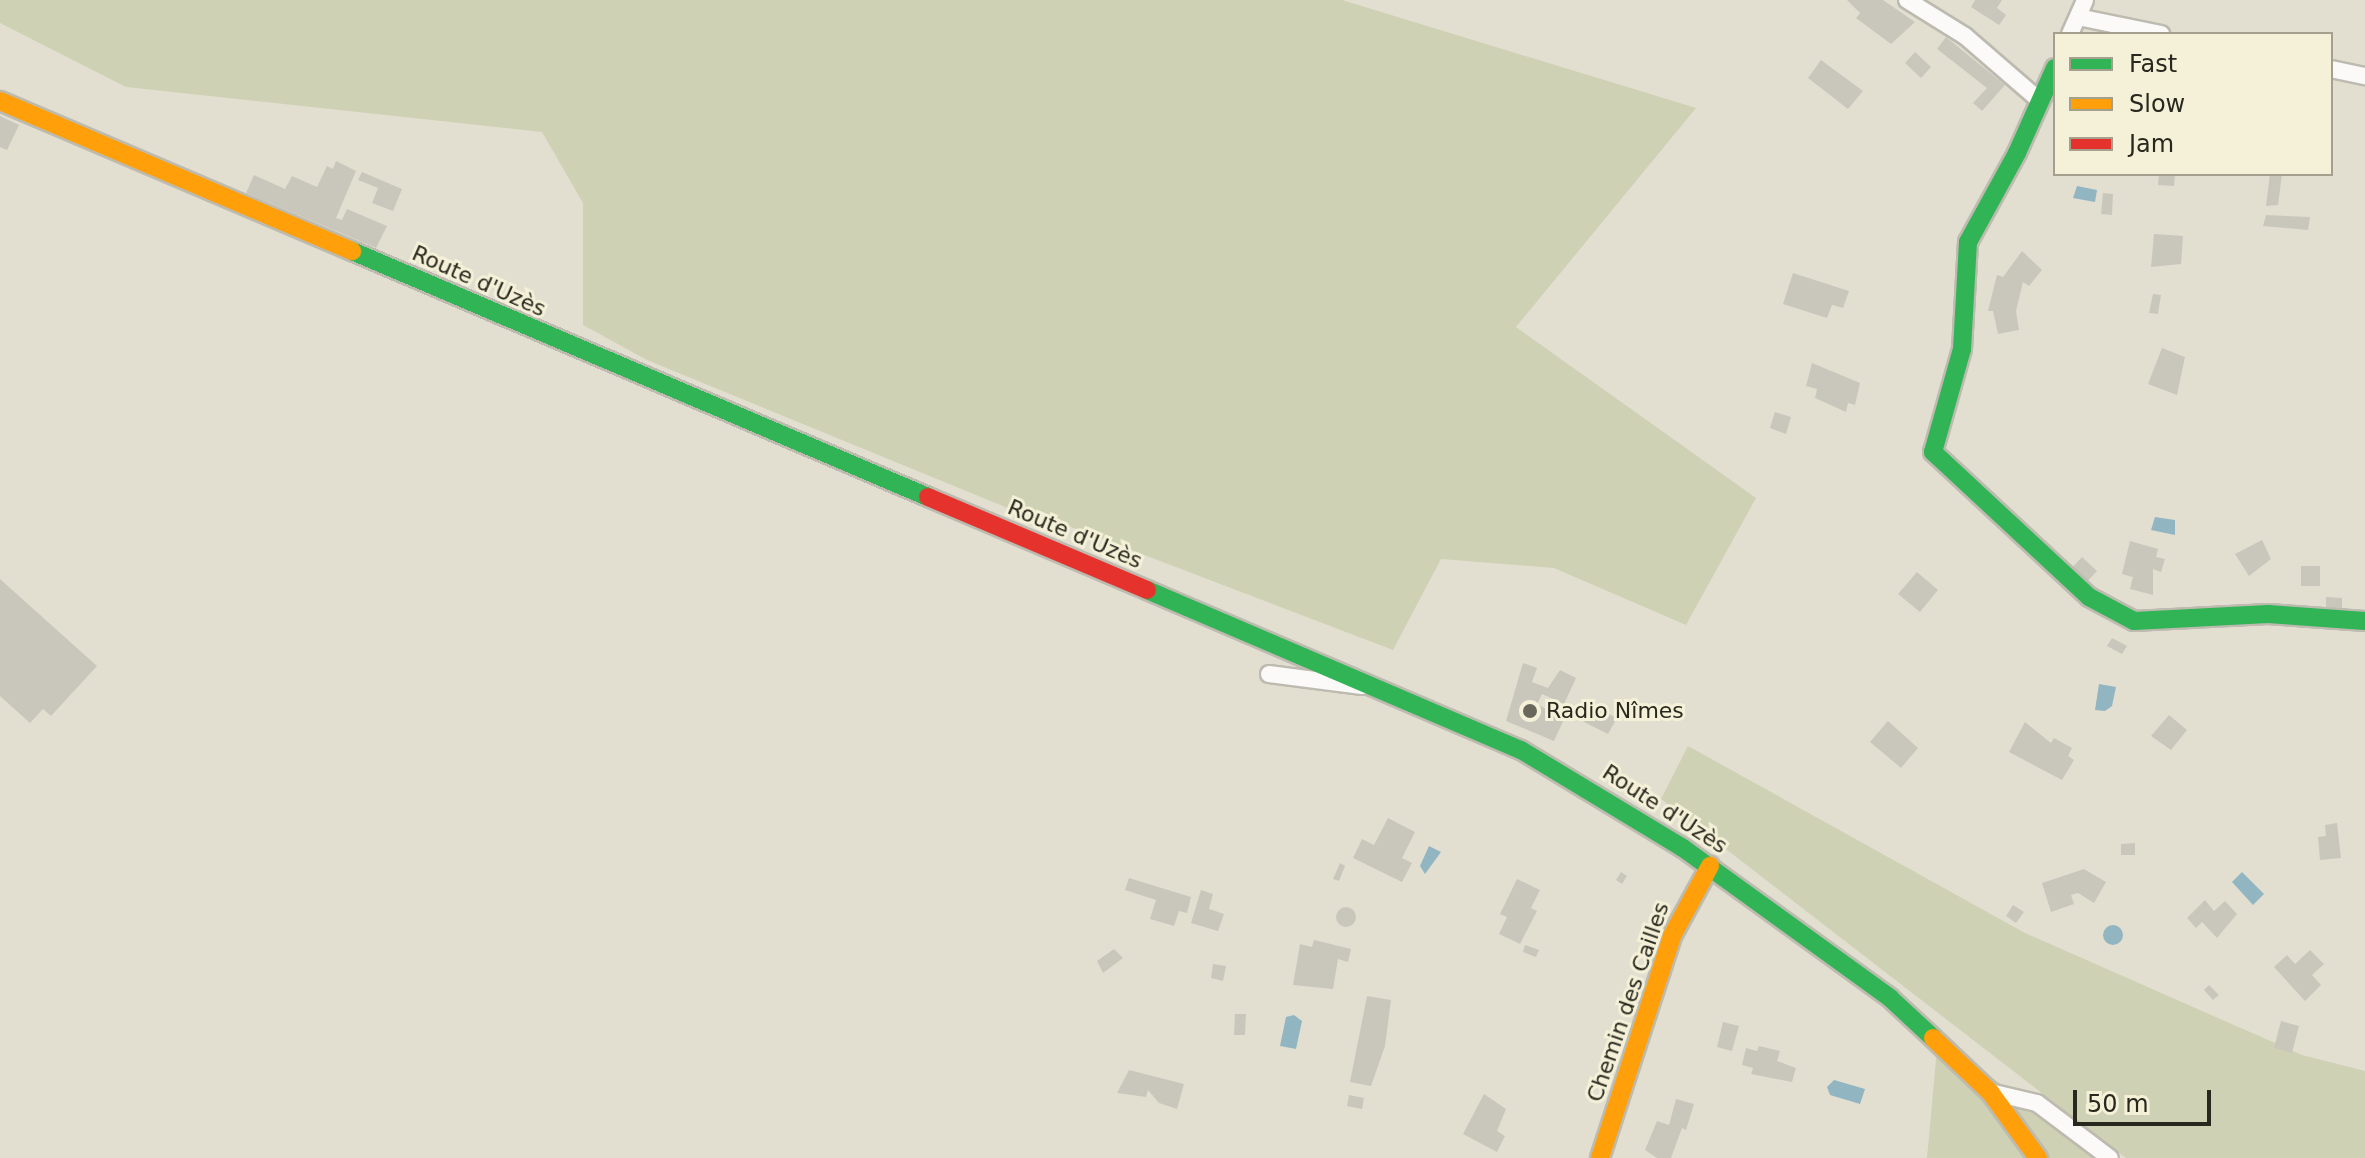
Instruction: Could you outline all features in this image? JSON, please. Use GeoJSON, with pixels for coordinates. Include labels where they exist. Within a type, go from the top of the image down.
{"type":"FeatureCollection","features":[{"type":"Feature","properties":{"kind":"main road"},"geometry":{"type":"LineString","coordinates":[[2053,72],[1968,242],[1962,349],[1933,452],[2089,597],[2134,621],[2268,614],[2365,621]]}},
{"type":"Feature","properties":{"kind":"main road","name":"Route d'Uzès"},"geometry":{"type":"LineString","coordinates":[[0,101],[1375,685],[1571,777],[1710,866],[1890,998],[1990,1092],[2038,1158]]}},
{"type":"Feature","properties":{"kind":"main road","name":"Chemin des Cailles"},"geometry":{"type":"LineString","coordinates":[[1600,1158],[1672,936],[1710,866]]}},
{"type":"Feature","properties":{"kind":"street"},"geometry":{"type":"LineString","coordinates":[[1907,0],[1965,36],[2040,101]]}},
{"type":"Feature","properties":{"kind":"street"},"geometry":{"type":"LineString","coordinates":[[2071,32],[2085,0]]}},
{"type":"Feature","properties":{"kind":"street"},"geometry":{"type":"LineString","coordinates":[[2078,17],[2151,32]]}},
{"type":"Feature","properties":{"kind":"street"},"geometry":{"type":"LineString","coordinates":[[2333,69],[2365,76]]}},
{"type":"Feature","properties":{"kind":"street"},"geometry":{"type":"LineString","coordinates":[[1269,674],[1341,686],[1375,685]]}},
{"type":"Feature","properties":{"kind":"street"},"geometry":{"type":"LineString","coordinates":[[1990,1092],[2037,1103],[2110,1158]]}},
{"type":"Feature","properties":{"kind":"green space"},"geometry":{"type":"Polygon","coordinates":[[[0,0],[1342,0],[1696,108],[1516,327],[1756,498],[1686,625],[1554,568],[1441,559],[1393,650],[1071,527],[1015,511],[647,360],[583,325],[583,203],[542,132],[126,87],[0,23],[0,0]]]}},
{"type":"Feature","properties":{"kind":"green space"},"geometry":{"type":"Polygon","coordinates":[[[1688,746],[2025,933],[2302,1055],[2365,1071],[2365,1158],[2126,1158],[1661,799],[1688,746]]]}},
{"type":"Feature","properties":{"kind":"green space"},"geometry":{"type":"Polygon","coordinates":[[[1938,1038],[2102,1158],[1927,1158],[1938,1038]]]}},
{"type":"Feature","properties":{"kind":"water"},"geometry":{"type":"Polygon","coordinates":[[[2077,186],[2097,190],[2095,202],[2073,198],[2077,186]]]}},
{"type":"Feature","properties":{"kind":"water"},"geometry":{"type":"Polygon","coordinates":[[[2155,517],[2175,520],[2175,535],[2151,530],[2155,517]]]}},
{"type":"Feature","properties":{"kind":"water"},"geometry":{"type":"Polygon","coordinates":[[[2099,684],[2116,687],[2112,706],[2105,711],[2095,710],[2099,684]]]}},
{"type":"Feature","properties":{"kind":"water"},"geometry":{"type":"Polygon","coordinates":[[[1429,846],[1441,852],[1425,874],[1420,866],[1429,846]]]}},
{"type":"Feature","properties":{"kind":"water"},"geometry":{"type":"Polygon","coordinates":[[[2242,872],[2264,894],[2253,905],[2232,882],[2242,872]]]}},
{"type":"Feature","properties":{"kind":"water"},"geometry":{"type":"Polygon","coordinates":[[[2113,925],[2120,928],[2123,935],[2120,942],[2113,945],[2106,942],[2103,935],[2106,928],[2113,925]]]}},
{"type":"Feature","properties":{"kind":"water"},"geometry":{"type":"Polygon","coordinates":[[[1294,1015],[1302,1021],[1296,1049],[1280,1046],[1286,1017],[1294,1015]]]}},
{"type":"Feature","properties":{"kind":"water"},"geometry":{"type":"Polygon","coordinates":[[[1834,1080],[1865,1089],[1860,1104],[1830,1095],[1827,1087],[1834,1080]]]}},
{"type":"Feature","properties":{"kind":"building"},"geometry":{"type":"Polygon","coordinates":[[[1847,0],[1883,0],[1915,22],[1891,44],[1856,18],[1860,13],[1847,0]]]}},
{"type":"Feature","properties":{"kind":"building"},"geometry":{"type":"Polygon","coordinates":[[[1975,0],[2002,0],[1997,8],[2006,15],[1999,25],[1971,7],[1975,0]]]}},
{"type":"Feature","properties":{"kind":"building"},"geometry":{"type":"Polygon","coordinates":[[[1946,37],[2005,85],[1982,111],[1973,103],[1987,88],[1937,49],[1946,37]]]}},
{"type":"Feature","properties":{"kind":"building"},"geometry":{"type":"Polygon","coordinates":[[[1915,52],[1931,67],[1921,78],[1905,63],[1915,52]]]}},
{"type":"Feature","properties":{"kind":"building"},"geometry":{"type":"Polygon","coordinates":[[[1821,60],[1863,91],[1848,109],[1808,78],[1821,60]]]}},
{"type":"Feature","properties":{"kind":"building"},"geometry":{"type":"Polygon","coordinates":[[[0,116],[19,125],[7,150],[0,147],[0,116]]]}},
{"type":"Feature","properties":{"kind":"building"},"geometry":{"type":"Polygon","coordinates":[[[336,161],[356,171],[336,218],[342,220],[347,209],[387,226],[376,248],[246,193],[254,175],[285,189],[292,176],[317,187],[327,166],[333,169],[336,161]]]}},
{"type":"Feature","properties":{"kind":"building"},"geometry":{"type":"Polygon","coordinates":[[[362,172],[402,189],[393,211],[372,203],[378,188],[358,180],[362,172]]]}},
{"type":"Feature","properties":{"kind":"building"},"geometry":{"type":"Polygon","coordinates":[[[2159,176],[2175,176],[2174,186],[2158,185],[2159,176]]]}},
{"type":"Feature","properties":{"kind":"building"},"geometry":{"type":"Polygon","coordinates":[[[2270,176],[2282,176],[2278,205],[2266,206],[2270,176]]]}},
{"type":"Feature","properties":{"kind":"building"},"geometry":{"type":"Polygon","coordinates":[[[2103,193],[2113,194],[2112,215],[2101,214],[2103,193]]]}},
{"type":"Feature","properties":{"kind":"building"},"geometry":{"type":"Polygon","coordinates":[[[2266,215],[2310,217],[2308,230],[2263,226],[2266,215]]]}},
{"type":"Feature","properties":{"kind":"building"},"geometry":{"type":"Polygon","coordinates":[[[2154,234],[2183,236],[2181,264],[2151,267],[2154,234]]]}},
{"type":"Feature","properties":{"kind":"building"},"geometry":{"type":"Polygon","coordinates":[[[2022,251],[2042,270],[2029,286],[2023,282],[2016,311],[2019,330],[1998,334],[1993,311],[1988,311],[1997,275],[2003,277],[2022,251]]]}},
{"type":"Feature","properties":{"kind":"building"},"geometry":{"type":"Polygon","coordinates":[[[1793,273],[1849,291],[1843,308],[1832,305],[1827,318],[1783,304],[1793,273]]]}},
{"type":"Feature","properties":{"kind":"building"},"geometry":{"type":"Polygon","coordinates":[[[2153,294],[2161,295],[2158,314],[2149,313],[2153,294]]]}},
{"type":"Feature","properties":{"kind":"building"},"geometry":{"type":"Polygon","coordinates":[[[2162,348],[2185,357],[2177,395],[2148,384],[2162,348]]]}},
{"type":"Feature","properties":{"kind":"building"},"geometry":{"type":"Polygon","coordinates":[[[1812,363],[1860,383],[1855,405],[1848,403],[1846,412],[1815,398],[1817,389],[1806,386],[1812,363]]]}},
{"type":"Feature","properties":{"kind":"building"},"geometry":{"type":"Polygon","coordinates":[[[1775,412],[1791,417],[1786,434],[1770,428],[1775,412]]]}},
{"type":"Feature","properties":{"kind":"building"},"geometry":{"type":"Polygon","coordinates":[[[2262,540],[2271,559],[2249,576],[2235,554],[2262,540]]]}},
{"type":"Feature","properties":{"kind":"building"},"geometry":{"type":"Polygon","coordinates":[[[2130,541],[2158,549],[2156,557],[2165,559],[2161,572],[2153,569],[2153,595],[2130,589],[2133,577],[2122,574],[2130,541]]]}},
{"type":"Feature","properties":{"kind":"building"},"geometry":{"type":"Polygon","coordinates":[[[2082,557],[2097,571],[2084,585],[2069,571],[2082,557]]]}},
{"type":"Feature","properties":{"kind":"building"},"geometry":{"type":"Polygon","coordinates":[[[2301,566],[2320,566],[2320,586],[2301,586],[2301,566]]]}},
{"type":"Feature","properties":{"kind":"building"},"geometry":{"type":"Polygon","coordinates":[[[1917,572],[1938,590],[1920,612],[1898,594],[1917,572]]]}},
{"type":"Feature","properties":{"kind":"building"},"geometry":{"type":"Polygon","coordinates":[[[0,579],[97,666],[51,716],[43,709],[30,723],[0,696],[0,579]]]}},
{"type":"Feature","properties":{"kind":"building"},"geometry":{"type":"Polygon","coordinates":[[[2326,597],[2342,598],[2342,610],[2326,610],[2326,597]]]}},
{"type":"Feature","properties":{"kind":"building"},"geometry":{"type":"Polygon","coordinates":[[[2112,638],[2127,646],[2122,654],[2107,646],[2112,638]]]}},
{"type":"Feature","properties":{"kind":"building","name":"Radio Nîmes"},"geometry":{"type":"Polygon","coordinates":[[[1523,663],[1537,668],[1532,682],[1548,688],[1560,670],[1576,678],[1564,704],[1542,694],[1537,704],[1564,719],[1554,741],[1506,721],[1523,663]]]}},
{"type":"Feature","properties":{"kind":"building"},"geometry":{"type":"Polygon","coordinates":[[[1591,705],[1617,718],[1608,734],[1584,722],[1591,705]]]}},
{"type":"Feature","properties":{"kind":"building"},"geometry":{"type":"Polygon","coordinates":[[[2169,715],[2187,730],[2171,750],[2151,736],[2169,715]]]}},
{"type":"Feature","properties":{"kind":"building"},"geometry":{"type":"Polygon","coordinates":[[[1888,721],[1918,748],[1901,768],[1870,742],[1888,721]]]}},
{"type":"Feature","properties":{"kind":"building"},"geometry":{"type":"Polygon","coordinates":[[[2025,722],[2051,743],[2054,738],[2072,748],[2068,756],[2074,760],[2062,780],[2009,752],[2025,722]]]}},
{"type":"Feature","properties":{"kind":"building"},"geometry":{"type":"Polygon","coordinates":[[[1388,818],[1415,832],[1402,858],[1412,863],[1402,882],[1353,858],[1362,839],[1374,845],[1388,818]]]}},
{"type":"Feature","properties":{"kind":"building"},"geometry":{"type":"Polygon","coordinates":[[[2337,823],[2341,858],[2320,860],[2318,837],[2326,836],[2325,825],[2337,823]]]}},
{"type":"Feature","properties":{"kind":"building"},"geometry":{"type":"Polygon","coordinates":[[[2135,843],[2135,855],[2121,855],[2121,844],[2135,843]]]}},
{"type":"Feature","properties":{"kind":"building"},"geometry":{"type":"Polygon","coordinates":[[[1340,863],[1345,866],[1339,881],[1333,879],[1340,863]]]}},
{"type":"Feature","properties":{"kind":"building"},"geometry":{"type":"Polygon","coordinates":[[[2084,869],[2106,882],[2094,903],[2078,893],[2071,895],[2074,904],[2051,912],[2042,883],[2084,869]]]}},
{"type":"Feature","properties":{"kind":"building"},"geometry":{"type":"Polygon","coordinates":[[[1621,872],[1627,876],[1622,884],[1616,880],[1621,872]]]}},
{"type":"Feature","properties":{"kind":"building"},"geometry":{"type":"Polygon","coordinates":[[[1129,878],[1191,897],[1187,913],[1179,911],[1174,926],[1150,919],[1156,900],[1125,890],[1129,878]]]}},
{"type":"Feature","properties":{"kind":"building"},"geometry":{"type":"Polygon","coordinates":[[[1517,879],[1540,890],[1531,908],[1537,911],[1520,944],[1499,934],[1507,917],[1500,914],[1517,879]]]}},
{"type":"Feature","properties":{"kind":"building"},"geometry":{"type":"Polygon","coordinates":[[[1201,890],[1213,894],[1209,909],[1224,914],[1218,931],[1191,923],[1201,890]]]}},
{"type":"Feature","properties":{"kind":"building"},"geometry":{"type":"Polygon","coordinates":[[[2205,900],[2214,911],[2225,901],[2237,914],[2217,938],[2202,922],[2196,928],[2187,918],[2205,900]]]}},
{"type":"Feature","properties":{"kind":"building"},"geometry":{"type":"Polygon","coordinates":[[[2013,905],[2024,912],[2016,923],[2006,916],[2013,905]]]}},
{"type":"Feature","properties":{"kind":"building"},"geometry":{"type":"Polygon","coordinates":[[[1346,907],[1353,910],[1356,917],[1353,924],[1346,927],[1339,924],[1336,917],[1339,910],[1346,907]]]}},
{"type":"Feature","properties":{"kind":"building"},"geometry":{"type":"Polygon","coordinates":[[[1314,940],[1351,949],[1348,962],[1338,959],[1333,989],[1293,985],[1300,944],[1312,947],[1314,940]]]}},
{"type":"Feature","properties":{"kind":"building"},"geometry":{"type":"Polygon","coordinates":[[[1525,945],[1539,950],[1536,957],[1523,952],[1525,945]]]}},
{"type":"Feature","properties":{"kind":"building"},"geometry":{"type":"Polygon","coordinates":[[[1114,949],[1123,958],[1103,973],[1097,961],[1114,949]]]}},
{"type":"Feature","properties":{"kind":"building"},"geometry":{"type":"Polygon","coordinates":[[[2310,950],[2324,964],[2312,975],[2321,985],[2305,1001],[2274,967],[2287,955],[2295,964],[2310,950]]]}},
{"type":"Feature","properties":{"kind":"building"},"geometry":{"type":"Polygon","coordinates":[[[1213,964],[1226,966],[1223,981],[1211,978],[1213,964]]]}},
{"type":"Feature","properties":{"kind":"building"},"geometry":{"type":"Polygon","coordinates":[[[2209,985],[2219,995],[2213,1000],[2204,990],[2209,985]]]}},
{"type":"Feature","properties":{"kind":"building"},"geometry":{"type":"Polygon","coordinates":[[[1367,996],[1391,1000],[1385,1046],[1371,1086],[1350,1082],[1367,996]]]}},
{"type":"Feature","properties":{"kind":"building"},"geometry":{"type":"Polygon","coordinates":[[[1235,1014],[1246,1014],[1245,1035],[1234,1035],[1235,1014]]]}},
{"type":"Feature","properties":{"kind":"building"},"geometry":{"type":"Polygon","coordinates":[[[2281,1021],[2299,1026],[2292,1053],[2274,1048],[2281,1021]]]}},
{"type":"Feature","properties":{"kind":"building"},"geometry":{"type":"Polygon","coordinates":[[[1723,1022],[1739,1026],[1732,1051],[1717,1047],[1723,1022]]]}},
{"type":"Feature","properties":{"kind":"building"},"geometry":{"type":"Polygon","coordinates":[[[1759,1046],[1780,1051],[1777,1061],[1796,1068],[1792,1082],[1751,1074],[1753,1068],[1742,1065],[1746,1048],[1757,1051],[1759,1046]]]}},
{"type":"Feature","properties":{"kind":"building"},"geometry":{"type":"Polygon","coordinates":[[[1129,1070],[1184,1084],[1177,1109],[1159,1103],[1148,1090],[1146,1097],[1117,1093],[1129,1070]]]}},
{"type":"Feature","properties":{"kind":"building"},"geometry":{"type":"Polygon","coordinates":[[[1484,1094],[1506,1109],[1497,1131],[1505,1136],[1497,1152],[1463,1134],[1484,1094]]]}},
{"type":"Feature","properties":{"kind":"building"},"geometry":{"type":"Polygon","coordinates":[[[1349,1095],[1364,1098],[1362,1109],[1347,1106],[1349,1095]]]}},
{"type":"Feature","properties":{"kind":"building"},"geometry":{"type":"Polygon","coordinates":[[[1676,1099],[1694,1104],[1686,1130],[1682,1128],[1671,1158],[1657,1158],[1645,1150],[1657,1121],[1669,1125],[1676,1099]]]}},
{"type":"Feature","properties":{"kind":"traffic: fast"},"geometry":{"type":"LineString","coordinates":[[2053,72],[2017,153],[1968,242],[1962,349],[1933,452],[2089,597],[2134,621],[2268,614],[2365,621]]}},
{"type":"Feature","properties":{"kind":"traffic: fast"},"geometry":{"type":"LineString","coordinates":[[352,251],[928,497]]}},
{"type":"Feature","properties":{"kind":"traffic: fast"},"geometry":{"type":"LineString","coordinates":[[1147,590],[1521,750],[1683,848],[1890,998],[1933,1038]]}},
{"type":"Feature","properties":{"kind":"traffic: slow"},"geometry":{"type":"LineString","coordinates":[[0,101],[352,251]]}},
{"type":"Feature","properties":{"kind":"traffic: slow"},"geometry":{"type":"LineString","coordinates":[[1600,1158],[1672,936],[1710,866]]}},
{"type":"Feature","properties":{"kind":"traffic: slow"},"geometry":{"type":"LineString","coordinates":[[1933,1038],[1990,1092],[2038,1158]]}},
{"type":"Feature","properties":{"kind":"traffic: jam"},"geometry":{"type":"LineString","coordinates":[[928,497],[1147,590]]}},
{"type":"Feature","properties":{"kind":"place","name":"Radio Nîmes"},"geometry":{"type":"Point","coordinates":[1530,711]}}]}
